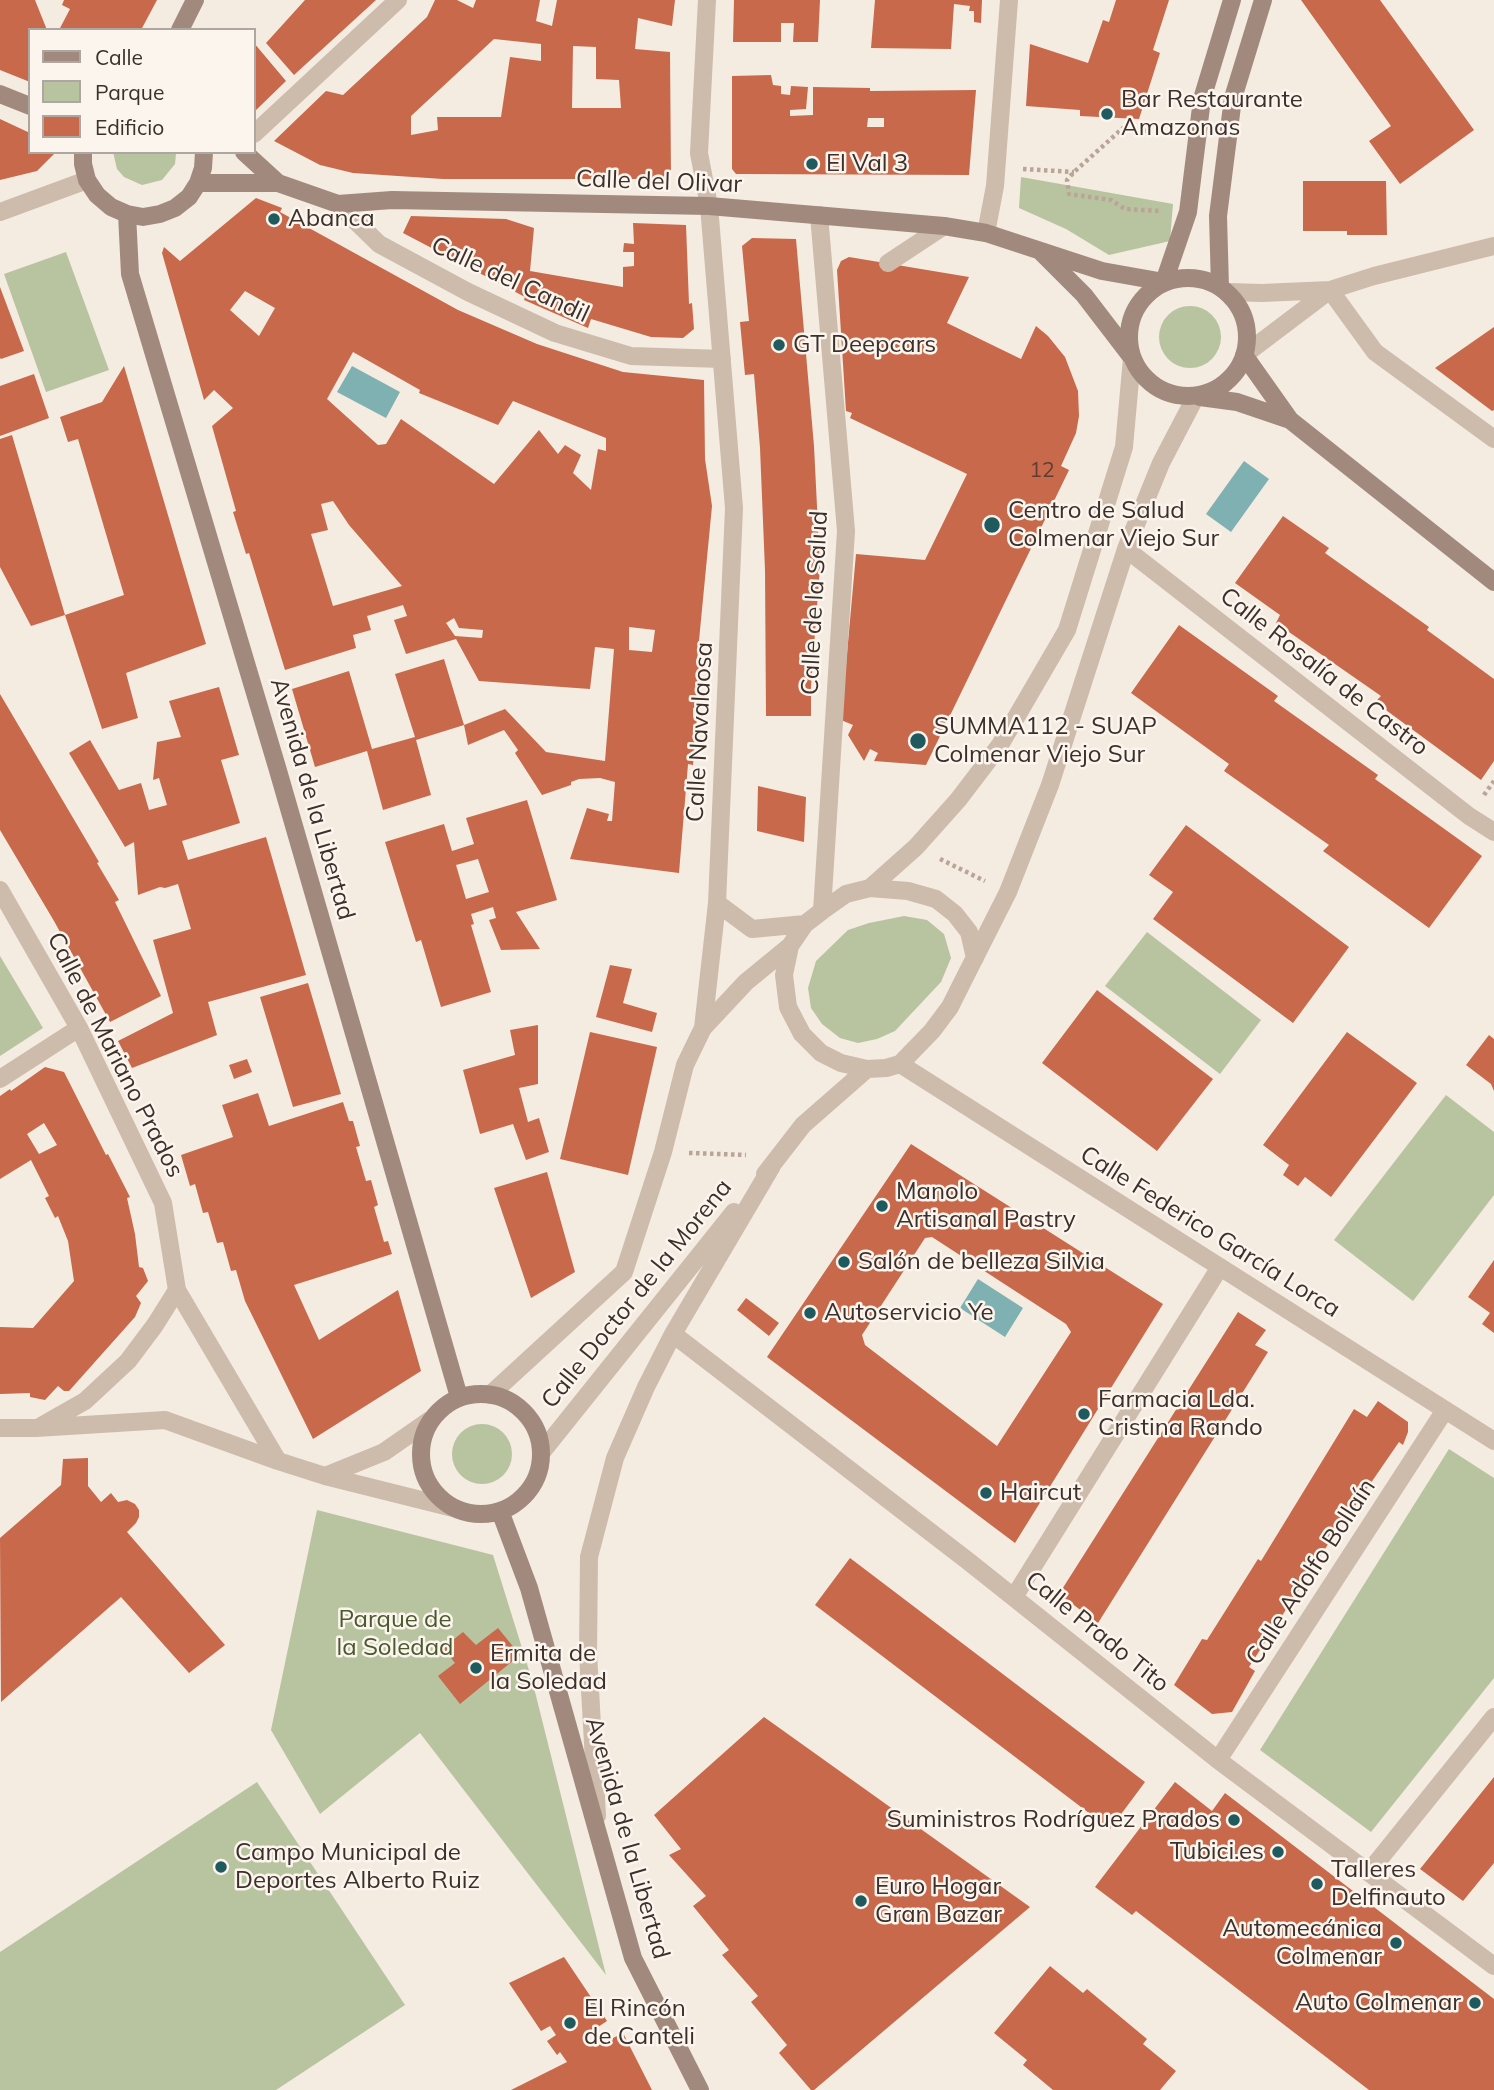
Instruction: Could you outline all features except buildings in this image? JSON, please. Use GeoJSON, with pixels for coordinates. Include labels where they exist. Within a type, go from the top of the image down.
{"type":"FeatureCollection","features":[{"type":"Feature","properties":{"kind":"street"},"geometry":{"type":"LineString","coordinates":[[181,28],[195,0]]}},
{"type":"Feature","properties":{"kind":"street"},"geometry":{"type":"LineString","coordinates":[[256,132],[398,0]]}},
{"type":"Feature","properties":{"kind":"street","name":"Calle Navalaosa"},"geometry":{"type":"LineString","coordinates":[[490,1395],[624,1272],[663,1152],[685,1066],[703,1028],[717,902],[734,508],[709,206],[699,153],[707,0]]}},
{"type":"Feature","properties":{"kind":"street"},"geometry":{"type":"LineString","coordinates":[[986,233],[995,186],[1009,0]]}},
{"type":"Feature","properties":{"kind":"street"},"geometry":{"type":"LineString","coordinates":[[1164,282],[1188,212],[1202,99],[1233,0]]}},
{"type":"Feature","properties":{"kind":"street"},"geometry":{"type":"LineString","coordinates":[[790,946],[784,975],[788,1007],[802,1034],[821,1053],[841,1063],[867,1069],[886,1068],[900,1064],[933,1031],[950,1007],[1008,892],[1050,785],[1126,549],[1161,463],[1196,396],[1217,388],[1234,374],[1244,355],[1247,332],[1241,310],[1223,289],[1218,216],[1233,98],[1263,0]]}},
{"type":"Feature","properties":{"kind":"street"},"geometry":{"type":"LineString","coordinates":[[0,94],[28,105]]}},
{"type":"Feature","properties":{"kind":"street"},"geometry":{"type":"LineString","coordinates":[[83,154],[87,180],[104,201],[127,214],[144,217],[175,208],[189,197],[198,183],[204,154]]}},
{"type":"Feature","properties":{"kind":"street","name":"Calle del Olivar"},"geometry":{"type":"LineString","coordinates":[[246,154],[278,183]]}},
{"type":"Feature","properties":{"kind":"street"},"geometry":{"type":"LineString","coordinates":[[0,212],[87,180]]}},
{"type":"Feature","properties":{"kind":"street","name":"Calle del Olivar"},"geometry":{"type":"LineString","coordinates":[[198,183],[278,183],[338,204],[392,200],[709,206],[944,226],[986,233],[1102,271],[1164,282]]}},
{"type":"Feature","properties":{"kind":"street","name":"Calle del Candil"},"geometry":{"type":"LineString","coordinates":[[338,204],[379,244],[468,292],[555,333],[631,356],[722,359]]}},
{"type":"Feature","properties":{"kind":"street","name":"Avenida de la Libertad"},"geometry":{"type":"LineString","coordinates":[[127,214],[130,274],[277,767],[459,1397]]}},
{"type":"Feature","properties":{"kind":"street","name":"Calle de la Salud"},"geometry":{"type":"LineString","coordinates":[[819,215],[835,325],[846,531],[822,911]]}},
{"type":"Feature","properties":{"kind":"street"},"geometry":{"type":"LineString","coordinates":[[888,263],[944,226]]}},
{"type":"Feature","properties":{"kind":"street"},"geometry":{"type":"LineString","coordinates":[[870,888],[916,847],[958,800],[1000,745],[1067,629],[1124,447],[1132,358],[1130,322],[1149,291],[1164,282],[1183,277],[1202,279],[1223,289],[1262,293],[1330,290],[1374,276],[1494,246]]}},
{"type":"Feature","properties":{"kind":"street","name":"Calle del Olivar"},"geometry":{"type":"LineString","coordinates":[[1038,250],[1084,295],[1132,358]]}},
{"type":"Feature","properties":{"kind":"street"},"geometry":{"type":"LineString","coordinates":[[1244,355],[1330,290]]}},
{"type":"Feature","properties":{"kind":"street"},"geometry":{"type":"LineString","coordinates":[[1330,290],[1374,352],[1494,439]]}},
{"type":"Feature","properties":{"kind":"street"},"geometry":{"type":"LineString","coordinates":[[1244,355],[1290,420],[1494,582]]}},
{"type":"Feature","properties":{"kind":"street"},"geometry":{"type":"LineString","coordinates":[[1132,358],[1142,375],[1157,388],[1177,395],[1237,402],[1290,420]]}},
{"type":"Feature","properties":{"kind":"street","name":"Calle Rosalía de Castro"},"geometry":{"type":"LineString","coordinates":[[1126,549],[1469,816],[1494,832]]}},
{"type":"Feature","properties":{"kind":"street"},"geometry":{"type":"LineString","coordinates":[[703,1028],[746,982],[790,946],[805,924],[846,894],[870,888],[908,891],[936,899],[955,914],[969,932],[975,958]]}},
{"type":"Feature","properties":{"kind":"street","name":"Calle de Mariano Prados"},"geometry":{"type":"LineString","coordinates":[[0,890],[79,1028],[163,1203],[177,1290],[278,1461]]}},
{"type":"Feature","properties":{"kind":"street"},"geometry":{"type":"LineString","coordinates":[[717,902],[752,929],[805,924]]}},
{"type":"Feature","properties":{"kind":"street"},"geometry":{"type":"LineString","coordinates":[[0,1079],[79,1028]]}},
{"type":"Feature","properties":{"kind":"street","name":"Calle Federico García Lorca"},"geometry":{"type":"LineString","coordinates":[[900,1064],[1494,1441]]}},
{"type":"Feature","properties":{"kind":"street","name":"Calle Doctor de la Morena"},"geometry":{"type":"LineString","coordinates":[[541,1452],[803,1125],[867,1069]]}},
{"type":"Feature","properties":{"kind":"street","name":"Calle Doctor de la Morena"},"geometry":{"type":"LineString","coordinates":[[598,1827],[588,1653],[589,1556],[615,1458],[646,1387],[673,1334],[772,1166]]}},
{"type":"Feature","properties":{"kind":"street"},"geometry":{"type":"LineString","coordinates":[[1014,1597],[1220,1267]]}},
{"type":"Feature","properties":{"kind":"street"},"geometry":{"type":"LineString","coordinates":[[36,1428],[85,1401],[128,1361],[177,1290]]}},
{"type":"Feature","properties":{"kind":"street","name":"Calle Prado Tito"},"geometry":{"type":"LineString","coordinates":[[673,1334],[1014,1597],[1218,1760],[1494,1966]]}},
{"type":"Feature","properties":{"kind":"street"},"geometry":{"type":"LineString","coordinates":[[0,1428],[164,1420],[325,1476],[478,1514],[500,1511],[526,1494],[534,1482],[541,1452],[531,1421],[520,1408],[506,1399],[474,1394],[459,1397],[443,1407],[430,1420],[384,1452],[325,1476]]}},
{"type":"Feature","properties":{"kind":"street","name":"Calle Adolfo Bollaín"},"geometry":{"type":"LineString","coordinates":[[1218,1760],[1445,1410]]}},
{"type":"Feature","properties":{"kind":"street"},"geometry":{"type":"LineString","coordinates":[[430,1420],[421,1445],[423,1471],[436,1494],[457,1509]]}},
{"type":"Feature","properties":{"kind":"street","name":"Avenida de la Libertad"},"geometry":{"type":"LineString","coordinates":[[500,1511],[529,1588],[633,1958],[701,2090]]}},
{"type":"Feature","properties":{"kind":"street"},"geometry":{"type":"LineString","coordinates":[[1369,1872],[1494,1717]]}},
{"type":"Feature","properties":{"kind":"path"},"geometry":{"type":"LineString","coordinates":[[1125,209],[1111,200],[1069,194],[1067,180],[1123,128],[1146,131]]}},
{"type":"Feature","properties":{"kind":"path"},"geometry":{"type":"LineString","coordinates":[[1016,168],[1074,172]]}},
{"type":"Feature","properties":{"kind":"path"},"geometry":{"type":"LineString","coordinates":[[916,847],[1008,892]]}},
{"type":"Feature","properties":{"kind":"path"},"geometry":{"type":"LineString","coordinates":[[663,1152],[750,1155],[772,1166]]}},
{"type":"Feature","properties":{"kind":"green space"},"geometry":{"type":"Polygon","coordinates":[[[113,154],[176,154],[175,164],[162,180],[142,185],[124,177],[117,169],[113,154]]]}},
{"type":"Feature","properties":{"kind":"green space"},"geometry":{"type":"Polygon","coordinates":[[[1021,177],[1173,204],[1170,241],[1109,255],[1066,229],[1019,208],[1021,177]]]}},
{"type":"Feature","properties":{"kind":"green space"},"geometry":{"type":"Polygon","coordinates":[[[66,252],[109,370],[46,392],[4,274],[66,252]]]}},
{"type":"Feature","properties":{"kind":"green space"},"geometry":{"type":"Polygon","coordinates":[[[1190,306],[1202,308],[1212,315],[1219,325],[1219,349],[1212,359],[1202,366],[1190,368],[1178,366],[1168,359],[1161,349],[1159,337],[1161,325],[1168,315],[1178,308],[1190,306]]]}},
{"type":"Feature","properties":{"kind":"green space"},"geometry":{"type":"Polygon","coordinates":[[[904,916],[927,920],[944,934],[951,958],[941,982],[895,1031],[858,1043],[840,1038],[822,1024],[811,1008],[808,988],[816,961],[848,930],[904,916]]]}},
{"type":"Feature","properties":{"kind":"green space"},"geometry":{"type":"Polygon","coordinates":[[[1147,932],[1261,1020],[1220,1074],[1105,986],[1147,932]]]}},
{"type":"Feature","properties":{"kind":"green space"},"geometry":{"type":"Polygon","coordinates":[[[0,956],[43,1028],[0,1056],[0,956]]]}},
{"type":"Feature","properties":{"kind":"green space"},"geometry":{"type":"Polygon","coordinates":[[[1446,1095],[1494,1132],[1494,1195],[1413,1301],[1334,1240],[1446,1095]]]}},
{"type":"Feature","properties":{"kind":"green space"},"geometry":{"type":"Polygon","coordinates":[[[482,1424],[503,1433],[512,1454],[503,1475],[482,1484],[461,1475],[452,1454],[461,1433],[482,1424]]]}},
{"type":"Feature","properties":{"kind":"green space"},"geometry":{"type":"Polygon","coordinates":[[[1449,1449],[1494,1478],[1494,1678],[1371,1832],[1260,1750],[1449,1449]]]}},
{"type":"Feature","properties":{"kind":"green space","name":"Parque de la Soledad"},"geometry":{"type":"Polygon","coordinates":[[[317,1510],[493,1555],[532,1680],[606,1975],[420,1733],[320,1814],[271,1730],[317,1510]]]}},
{"type":"Feature","properties":{"kind":"green space","name":"Campo Municipal de Deportes Alberto Ruiz"},"geometry":{"type":"Polygon","coordinates":[[[257,1782],[405,2005],[276,2090],[0,2090],[0,1952],[257,1782]]]}},
{"type":"Feature","properties":{"kind":"water"},"geometry":{"type":"Polygon","coordinates":[[[352,366],[400,392],[386,418],[337,392],[352,366]]]}},
{"type":"Feature","properties":{"kind":"water"},"geometry":{"type":"Polygon","coordinates":[[[1244,461],[1269,479],[1231,532],[1206,514],[1244,461]]]}},
{"type":"Feature","properties":{"kind":"water"},"geometry":{"type":"Polygon","coordinates":[[[978,1279],[1023,1308],[1005,1337],[960,1308],[978,1279]]]}},
{"type":"Feature","properties":{"kind":"place","name":"Bar Restaurante Amazonas"},"geometry":{"type":"Point","coordinates":[1107,114]}},
{"type":"Feature","properties":{"kind":"place","name":"El Val 3"},"geometry":{"type":"Point","coordinates":[812,164]}},
{"type":"Feature","properties":{"kind":"place","name":"Abanca"},"geometry":{"type":"Point","coordinates":[274,219]}},
{"type":"Feature","properties":{"kind":"place","name":"GT Deepcars"},"geometry":{"type":"Point","coordinates":[779,345]}},
{"type":"Feature","properties":{"kind":"place","name":"Centro de Salud Colmenar Viejo Sur"},"geometry":{"type":"Point","coordinates":[992,525]}},
{"type":"Feature","properties":{"kind":"place","name":"SUMMA112 - SUAP Colmenar Viejo Sur"},"geometry":{"type":"Point","coordinates":[918,741]}},
{"type":"Feature","properties":{"kind":"place","name":"Manolo Artisanal Pastry"},"geometry":{"type":"Point","coordinates":[882,1206]}},
{"type":"Feature","properties":{"kind":"place","name":"Salón de belleza Silvia"},"geometry":{"type":"Point","coordinates":[844,1262]}},
{"type":"Feature","properties":{"kind":"place","name":"Autoservicio Ye"},"geometry":{"type":"Point","coordinates":[810,1313]}},
{"type":"Feature","properties":{"kind":"place","name":"Farmacia Lda. Cristina Rando"},"geometry":{"type":"Point","coordinates":[1084,1414]}},
{"type":"Feature","properties":{"kind":"place","name":"Haircut"},"geometry":{"type":"Point","coordinates":[986,1493]}},
{"type":"Feature","properties":{"kind":"place","name":"Ermita de la Soledad"},"geometry":{"type":"Point","coordinates":[476,1668]}},
{"type":"Feature","properties":{"kind":"place","name":"Suministros Rodríguez Prados"},"geometry":{"type":"Point","coordinates":[1234,1820]}},
{"type":"Feature","properties":{"kind":"place","name":"Tubici.es"},"geometry":{"type":"Point","coordinates":[1278,1852]}},
{"type":"Feature","properties":{"kind":"place","name":"Campo Municipal de Deportes Alberto Ruiz"},"geometry":{"type":"Point","coordinates":[221,1867]}},
{"type":"Feature","properties":{"kind":"place","name":"Talleres Delfinauto"},"geometry":{"type":"Point","coordinates":[1317,1884]}},
{"type":"Feature","properties":{"kind":"place","name":"Euro Hogar Gran Bazar"},"geometry":{"type":"Point","coordinates":[861,1901]}},
{"type":"Feature","properties":{"kind":"place","name":"Automecánica Colmenar"},"geometry":{"type":"Point","coordinates":[1396,1943]}},
{"type":"Feature","properties":{"kind":"place","name":"Auto Colmenar"},"geometry":{"type":"Point","coordinates":[1475,2003]}},
{"type":"Feature","properties":{"kind":"place","name":"El Rincón de Canteli"},"geometry":{"type":"Point","coordinates":[570,2023]}}]}
